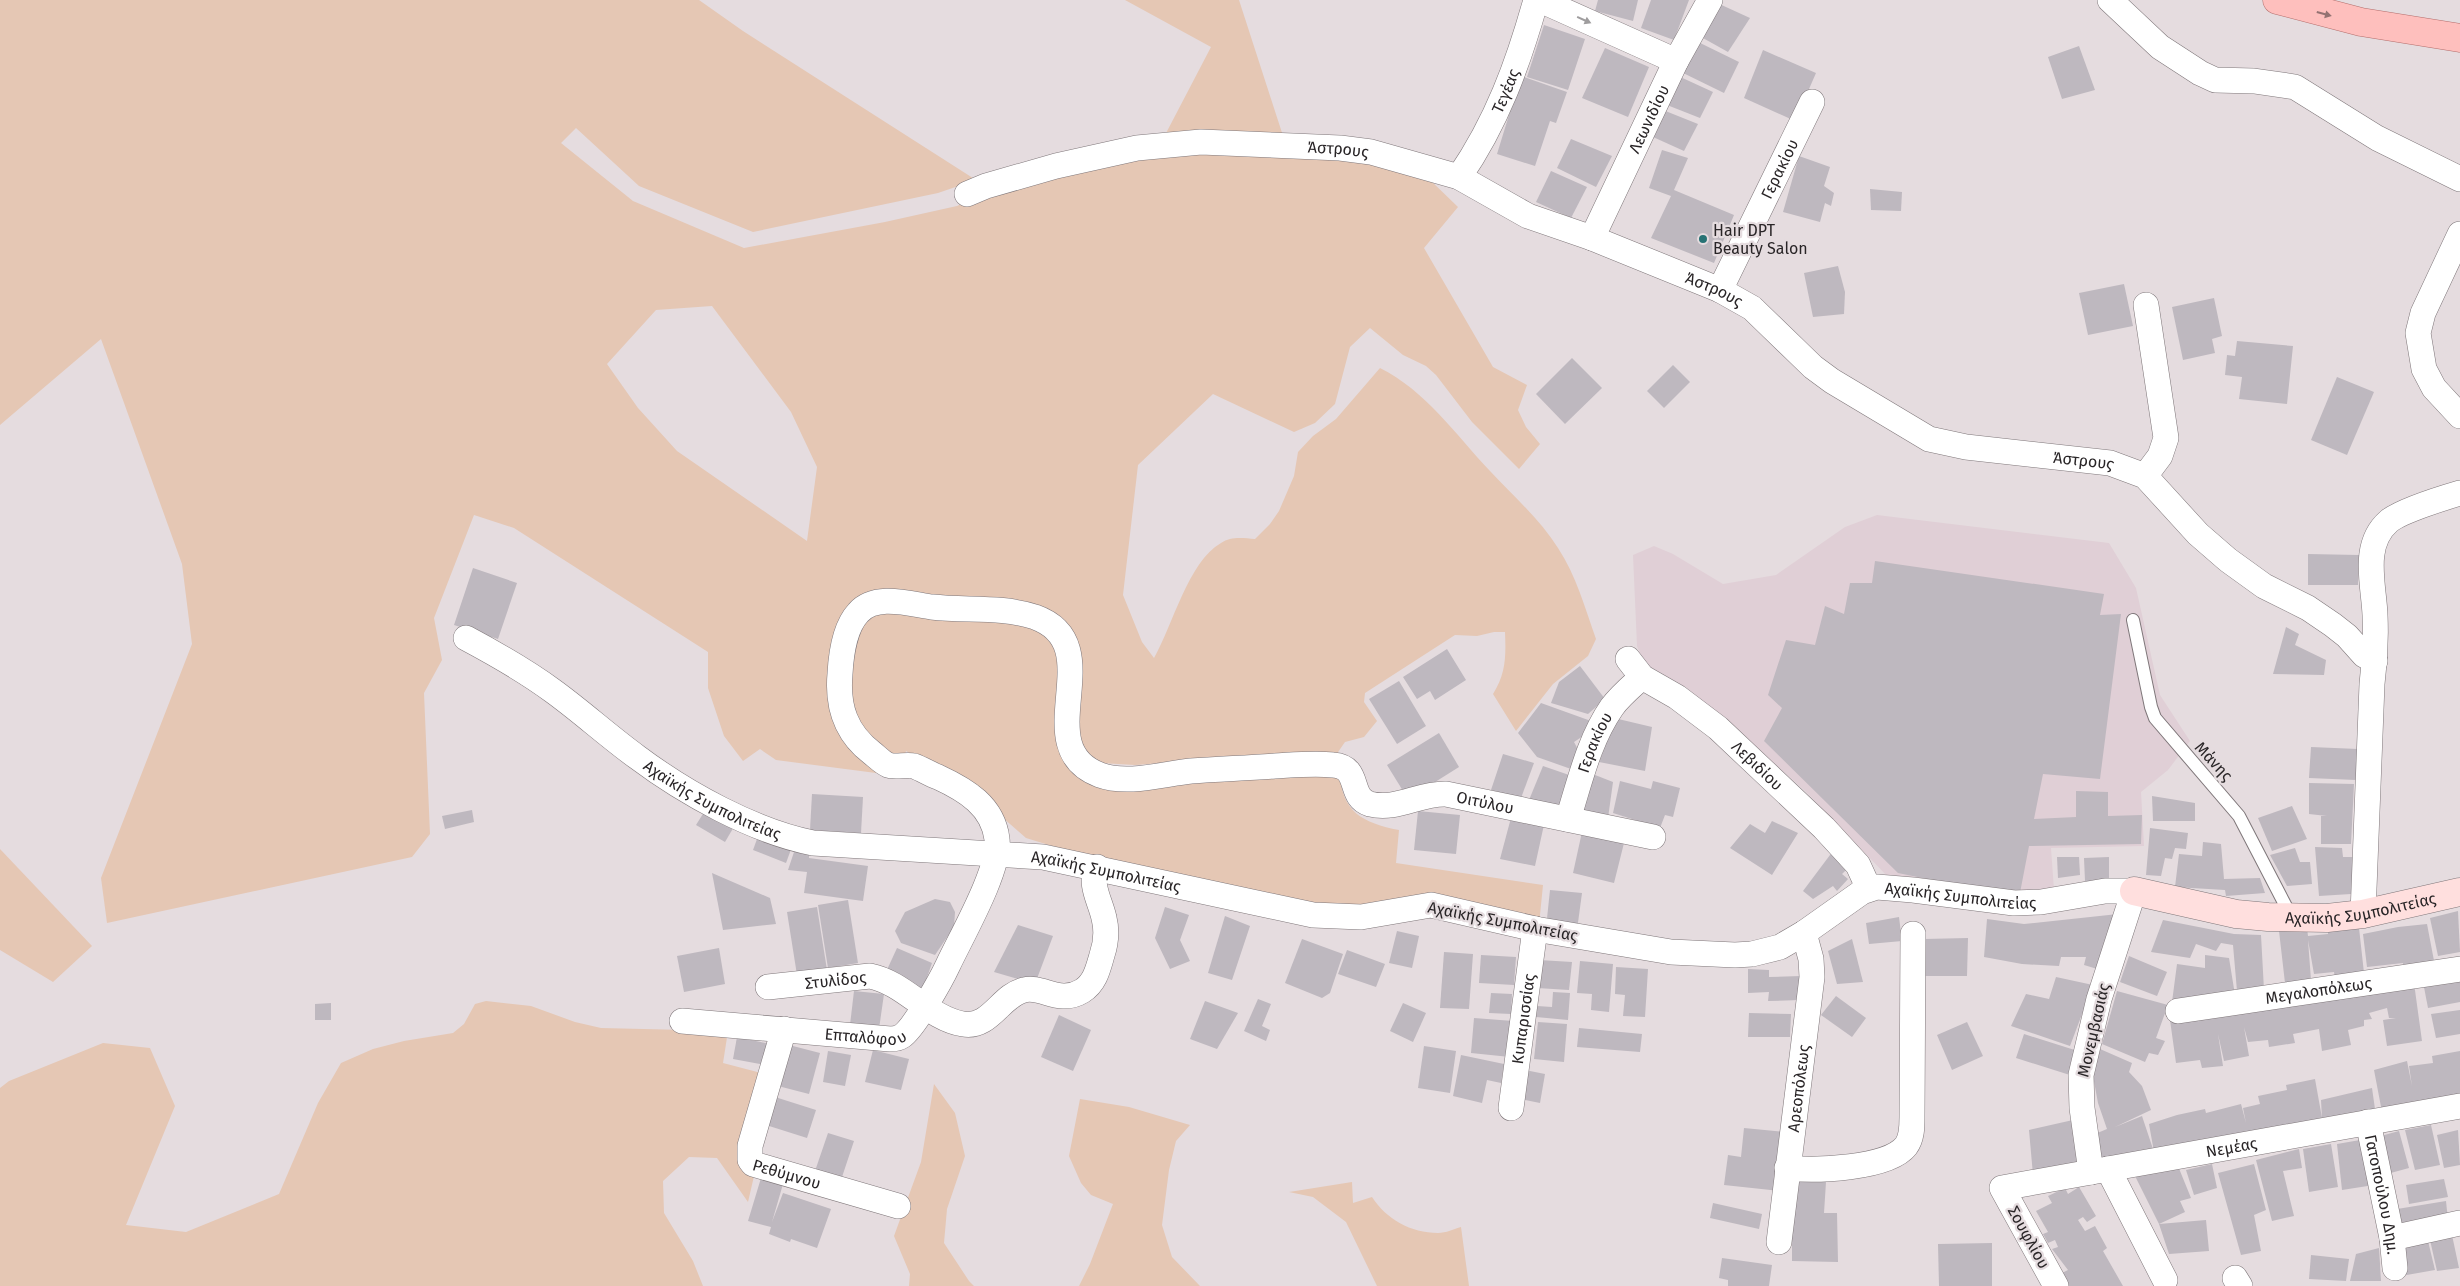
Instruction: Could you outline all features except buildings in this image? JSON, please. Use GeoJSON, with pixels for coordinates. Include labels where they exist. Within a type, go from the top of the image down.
{"type":"FeatureCollection","features":[{"type":"Feature","properties":{"kind":"main road"},"geometry":{"type":"LineString","coordinates":[[2277,0],[2361,22],[2460,38]]}},
{"type":"Feature","properties":{"kind":"street"},"geometry":{"type":"LineString","coordinates":[[1538,0],[1676,61]]}},
{"type":"Feature","properties":{"kind":"street","name":"Τεγέας"},"geometry":{"type":"LineString","coordinates":[[1459,177],[1486,135],[1508,88],[1538,0]]}},
{"type":"Feature","properties":{"kind":"street","name":"Λεωνιδίου"},"geometry":{"type":"LineString","coordinates":[[1592,238],[1676,61],[1710,0]]}},
{"type":"Feature","properties":{"kind":"street"},"geometry":{"type":"LineString","coordinates":[[2110,0],[2160,47],[2200,74],[2215,80],[2254,81],[2296,87],[2378,138],[2460,179]]}},
{"type":"Feature","properties":{"kind":"street","name":"Γερακίου"},"geometry":{"type":"LineString","coordinates":[[1720,290],[1812,102]]}},
{"type":"Feature","properties":{"kind":"street","name":"Άστρους"},"geometry":{"type":"LineString","coordinates":[[967,194],[986,186],[1083,160],[1137,148],[1201,142],[1340,148],[1371,152],[1459,177],[1507,206],[1528,216],[1592,238],[1720,290],[1752,308],[1813,367],[1832,381],[1928,439],[1966,447],[2110,463],[2145,476],[2198,534],[2228,560],[2264,586],[2308,608],[2333,625],[2347,636],[2364,656],[2375,661]]}},
{"type":"Feature","properties":{"kind":"street"},"geometry":{"type":"LineString","coordinates":[[2460,234],[2422,313],[2418,333],[2419,352],[2427,375],[2444,402],[2460,416]]}},
{"type":"Feature","properties":{"kind":"street"},"geometry":{"type":"LineString","coordinates":[[2145,476],[2160,456],[2166,438],[2146,305]]}},
{"type":"Feature","properties":{"kind":"street"},"geometry":{"type":"LineString","coordinates":[[2363,914],[2372,684],[2375,661],[2375,614],[2370,576],[2375,542],[2389,521],[2460,492]]}},
{"type":"Feature","properties":{"kind":"street","name":"Οιτύλου"},"geometry":{"type":"LineString","coordinates":[[997,854],[998,841],[994,824],[989,813],[977,800],[955,786],[913,766],[889,765],[869,751],[848,728],[839,698],[841,664],[848,630],[857,613],[867,605],[887,601],[946,608],[998,609],[1034,617],[1057,630],[1069,649],[1071,662],[1066,716],[1068,737],[1078,758],[1097,774],[1123,778],[1221,769],[1320,764],[1340,765],[1350,772],[1359,797],[1369,804],[1392,805],[1433,794],[1446,794],[1653,837]]}},
{"type":"Feature","properties":{"kind":"street","name":"Αχαϊκής Συμπολιτείας"},"geometry":{"type":"LineString","coordinates":[[466,638],[539,681],[638,758],[736,816],[770,830],[813,843],[1043,857],[1313,915],[1361,917],[1432,905],[1535,929],[1671,952],[1716,956],[1765,952],[1804,934],[1868,889],[1887,887],[2014,903],[2041,902],[2105,891],[2134,891],[2236,914],[2292,918],[2327,918],[2363,914],[2460,892]]}},
{"type":"Feature","properties":{"kind":"street","name":"Γερακίου"},"geometry":{"type":"LineString","coordinates":[[1568,819],[1590,752],[1602,723],[1635,668]]}},
{"type":"Feature","properties":{"kind":"street","name":"Λεβιδίου"},"geometry":{"type":"LineString","coordinates":[[1635,668],[1718,728],[1796,800],[1858,865],[1868,889]]}},
{"type":"Feature","properties":{"kind":"street","name":"Επταλόφου"},"geometry":{"type":"LineString","coordinates":[[682,1021],[877,1038],[898,1038],[909,1029],[944,972],[997,854]]}},
{"type":"Feature","properties":{"kind":"street","name":"Στυλίδος"},"geometry":{"type":"LineString","coordinates":[[768,986],[870,976],[905,991],[924,1005],[953,1021],[968,1025],[988,1017],[1010,996],[1023,990],[1065,996],[1080,992],[1088,987],[1095,978],[1106,940],[1105,920],[1094,884],[1096,867]]}},
{"type":"Feature","properties":{"kind":"street","name":"Μονεμβασιάς"},"geometry":{"type":"LineString","coordinates":[[2134,891],[2099,999],[2081,1074],[2082,1108],[2100,1171],[2165,1280]]}},
{"type":"Feature","properties":{"kind":"street","name":"Κυπαρισσίας"},"geometry":{"type":"LineString","coordinates":[[1510,1108],[1535,929]]}},
{"type":"Feature","properties":{"kind":"street","name":"Αρεοπόλεως"},"geometry":{"type":"LineString","coordinates":[[1779,1242],[1812,977],[1811,959],[1804,934]]}},
{"type":"Feature","properties":{"kind":"street"},"geometry":{"type":"LineString","coordinates":[[1787,1168],[1812,1170],[1867,1163],[1892,1157],[1901,1151],[1908,1142],[1912,1117],[1913,934]]}},
{"type":"Feature","properties":{"kind":"street","name":"Μεγαλοπόλεως"},"geometry":{"type":"LineString","coordinates":[[2178,1011],[2460,969]]}},
{"type":"Feature","properties":{"kind":"street","name":"Ρεθύμνου"},"geometry":{"type":"LineString","coordinates":[[784,1029],[750,1146],[750,1160],[753,1164],[898,1206]]}},
{"type":"Feature","properties":{"kind":"street","name":"Νεμέας"},"geometry":{"type":"LineString","coordinates":[[2002,1188],[2460,1106]]}},
{"type":"Feature","properties":{"kind":"street","name":"Γατοπούλου Δημ."},"geometry":{"type":"LineString","coordinates":[[2368,1122],[2392,1238],[2395,1268]]}},
{"type":"Feature","properties":{"kind":"street","name":"Σουφλίου"},"geometry":{"type":"LineString","coordinates":[[2002,1188],[2056,1286]]}},
{"type":"Feature","properties":{"kind":"street"},"geometry":{"type":"LineString","coordinates":[[2392,1238],[2460,1223]]}},
{"type":"Feature","properties":{"kind":"lane","name":"Μάνης"},"geometry":{"type":"LineString","coordinates":[[2133,620],[2155,718],[2240,816],[2292,918]]}},
{"type":"Feature","properties":{"kind":"shaded area"},"geometry":{"type":"Polygon","coordinates":[[[0,0],[699,0],[743,31],[976,180],[938,193],[753,232],[639,186],[576,128],[561,143],[633,201],[744,248],[885,222],[957,206],[977,197],[1145,151],[1347,154],[1427,177],[1458,207],[1424,248],[1493,367],[1527,385],[1518,410],[1526,427],[1540,444],[1519,469],[1472,422],[1436,375],[1426,366],[1403,355],[1370,328],[1350,347],[1335,404],[1315,423],[1294,432],[1213,394],[1138,465],[1123,595],[1142,642],[1154,658],[1182,595],[1199,564],[1209,552],[1221,543],[1237,538],[1255,539],[1270,524],[1279,511],[1294,476],[1298,452],[1313,436],[1336,419],[1380,368],[1412,389],[1426,401],[1535,517],[1551,537],[1575,580],[1596,639],[1588,656],[1553,684],[1516,731],[1493,694],[1503,672],[1505,632],[1494,632],[1477,636],[1455,635],[1365,693],[1364,702],[1377,721],[1364,737],[1345,742],[1336,755],[1135,765],[1101,763],[1081,772],[1340,772],[1341,786],[1345,797],[1356,813],[1375,824],[1399,830],[1396,863],[1543,885],[1539,925],[1344,910],[1062,849],[1026,838],[1002,817],[941,771],[906,751],[899,776],[776,760],[760,749],[743,761],[724,736],[708,688],[708,652],[514,528],[474,515],[434,618],[442,660],[424,693],[430,834],[412,857],[107,923],[101,878],[192,644],[182,564],[101,339],[0,425],[0,0]],[[712,306],[656,310],[607,364],[638,408],[677,451],[807,541],[817,467],[791,412],[712,306]]]}},
{"type":"Feature","properties":{"kind":"shaded area"},"geometry":{"type":"Polygon","coordinates":[[[1125,0],[1239,0],[1284,139],[1164,137],[1211,47],[1125,0]]]}},
{"type":"Feature","properties":{"kind":"shaded area"},"geometry":{"type":"Polygon","coordinates":[[[1877,515],[2109,543],[2136,588],[2160,695],[2190,741],[2168,770],[2141,792],[2144,846],[2051,848],[2054,890],[2019,898],[1890,879],[1805,791],[1747,739],[1650,668],[1641,657],[1637,646],[1633,555],[1654,546],[1673,554],[1723,584],[1776,575],[1845,527],[1877,515]]]}},
{"type":"Feature","properties":{"kind":"shaded area"},"geometry":{"type":"Polygon","coordinates":[[[0,849],[92,946],[53,982],[0,950],[0,849]]]}},
{"type":"Feature","properties":{"kind":"shaded area"},"geometry":{"type":"Polygon","coordinates":[[[486,1001],[531,1006],[575,1022],[601,1028],[728,1031],[723,1063],[777,1077],[748,1202],[717,1158],[689,1157],[663,1181],[664,1213],[693,1261],[703,1286],[0,1286],[0,1088],[9,1081],[103,1043],[150,1048],[175,1106],[126,1225],[186,1232],[279,1194],[318,1103],[341,1063],[373,1049],[404,1041],[453,1033],[464,1024],[475,1004],[486,1001]]]}},
{"type":"Feature","properties":{"kind":"shaded area"},"geometry":{"type":"Polygon","coordinates":[[[934,1084],[955,1113],[965,1156],[947,1209],[944,1243],[974,1286],[909,1286],[910,1274],[894,1236],[921,1162],[934,1084]]]}},
{"type":"Feature","properties":{"kind":"shaded area"},"geometry":{"type":"Polygon","coordinates":[[[1080,1099],[1129,1107],[1190,1125],[1176,1141],[1169,1170],[1162,1225],[1172,1257],[1200,1286],[1079,1286],[1090,1264],[1113,1204],[1091,1195],[1081,1183],[1069,1156],[1080,1099]]]}},
{"type":"Feature","properties":{"kind":"shaded area"},"geometry":{"type":"Polygon","coordinates":[[[1352,1182],[1353,1203],[1372,1197],[1384,1212],[1409,1227],[1438,1233],[1461,1227],[1469,1286],[1377,1286],[1346,1222],[1313,1197],[1289,1192],[1352,1182]]]}},
{"type":"Feature","properties":{"kind":"place","name":"Hair DPT Beauty Salon"},"geometry":{"type":"Point","coordinates":[1703,239]}}]}
